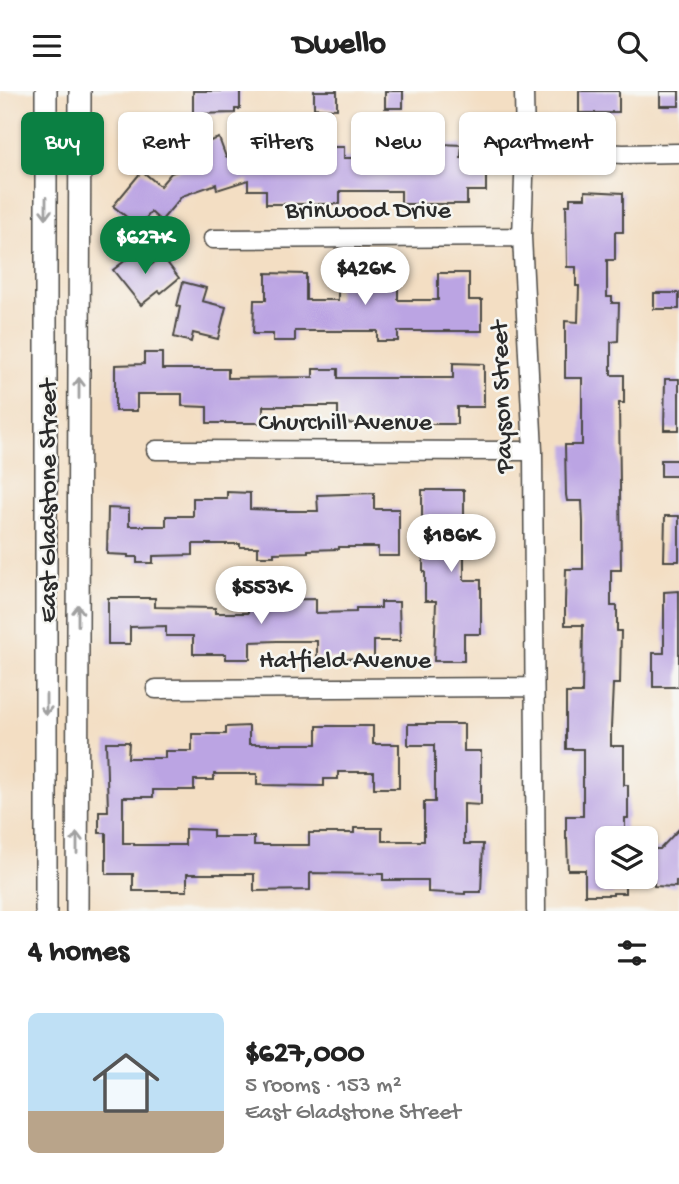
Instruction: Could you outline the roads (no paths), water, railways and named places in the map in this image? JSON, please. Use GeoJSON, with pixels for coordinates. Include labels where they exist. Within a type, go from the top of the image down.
{"type":"FeatureCollection","features":[{"type":"Feature","properties":{"kind":"street","name":"East Gladstone Street"},"geometry":{"type":"LineString","coordinates":[[46,91],[46,911]]}},
{"type":"Feature","properties":{"kind":"street","name":"East Gladstone Street"},"geometry":{"type":"LineString","coordinates":[[77,911],[80,91]]}},
{"type":"Feature","properties":{"kind":"street","name":"Payson Street"},"geometry":{"type":"LineString","coordinates":[[524,91],[524,112]]}},
{"type":"Feature","properties":{"kind":"street"},"geometry":{"type":"LineString","coordinates":[[616,154],[679,153]]}},
{"type":"Feature","properties":{"kind":"street","name":"Payson Street"},"geometry":{"type":"LineString","coordinates":[[524,175],[523,237],[533,451],[536,911]]}},
{"type":"Feature","properties":{"kind":"street","name":"Brinwood Drive"},"geometry":{"type":"LineString","coordinates":[[213,239],[523,237]]}},
{"type":"Feature","properties":{"kind":"street","name":"Churchill Avenue"},"geometry":{"type":"LineString","coordinates":[[156,450],[533,451]]}},
{"type":"Feature","properties":{"kind":"street","name":"Hatfield Avenue"},"geometry":{"type":"LineString","coordinates":[[156,689],[533,687]]}}]}
